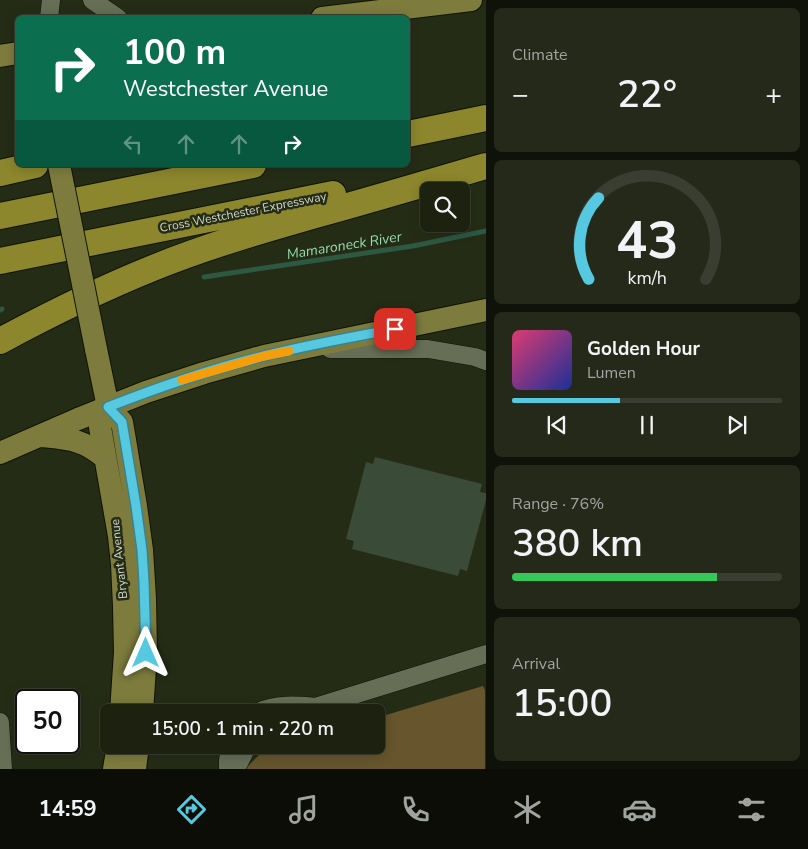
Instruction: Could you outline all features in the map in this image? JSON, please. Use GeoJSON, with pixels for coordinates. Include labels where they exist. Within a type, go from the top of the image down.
{"type":"FeatureCollection","features":[{"type":"Feature","properties":{"kind":"highway"},"geometry":{"type":"LineString","coordinates":[[410,121],[486,117]]}},
{"type":"Feature","properties":{"kind":"highway"},"geometry":{"type":"LineString","coordinates":[[410,134],[486,117]]}},
{"type":"Feature","properties":{"kind":"highway"},"geometry":{"type":"LineString","coordinates":[[0,341],[88,296],[184,256],[251,233],[486,164]]}},
{"type":"Feature","properties":{"kind":"highway","name":"Cross Westchester Expressway"},"geometry":{"type":"LineString","coordinates":[[0,261],[486,164]]}},
{"type":"Feature","properties":{"kind":"highway"},"geometry":{"type":"LineString","coordinates":[[0,173],[26,167]]}},
{"type":"Feature","properties":{"kind":"highway"},"geometry":{"type":"LineString","coordinates":[[0,216],[243,167]]}},
{"type":"Feature","properties":{"kind":"main road"},"geometry":{"type":"LineString","coordinates":[[347,15],[471,0]]}},
{"type":"Feature","properties":{"kind":"main road"},"geometry":{"type":"LineString","coordinates":[[0,56],[15,54]]}},
{"type":"Feature","properties":{"kind":"main road","name":"Bryant Avenue"},"geometry":{"type":"LineString","coordinates":[[59,167],[108,407],[122,422],[142,550],[146,634],[142,704]]}},
{"type":"Feature","properties":{"kind":"main road"},"geometry":{"type":"LineString","coordinates":[[0,453],[108,407],[204,372],[264,356],[486,310]]}},
{"type":"Feature","properties":{"kind":"main road","name":"Bryant Avenue"},"geometry":{"type":"LineString","coordinates":[[108,407],[100,427],[122,564],[125,652],[122,704]]}},
{"type":"Feature","properties":{"kind":"main road"},"geometry":{"type":"LineString","coordinates":[[41,436],[76,440],[97,451],[105,458]]}},
{"type":"Feature","properties":{"kind":"main road"},"geometry":{"type":"LineString","coordinates":[[114,769],[116,754]]}},
{"type":"Feature","properties":{"kind":"main road"},"geometry":{"type":"LineString","coordinates":[[135,769],[137,754]]}},
{"type":"Feature","properties":{"kind":"street"},"geometry":{"type":"LineString","coordinates":[[49,15],[50,0]]}},
{"type":"Feature","properties":{"kind":"street"},"geometry":{"type":"LineString","coordinates":[[92,0],[114,15]]}},
{"type":"Feature","properties":{"kind":"street"},"geometry":{"type":"LineString","coordinates":[[294,350],[428,349],[475,357],[486,361]]}},
{"type":"Feature","properties":{"kind":"street"},"geometry":{"type":"LineString","coordinates":[[330,704],[486,654]]}},
{"type":"Feature","properties":{"kind":"street"},"geometry":{"type":"LineString","coordinates":[[0,722],[2,769]]}},
{"type":"Feature","properties":{"kind":"street"},"geometry":{"type":"LineString","coordinates":[[228,769],[229,754]]}},
{"type":"Feature","properties":{"kind":"street"},"geometry":{"type":"LineString","coordinates":[[234,769],[244,754]]}},
{"type":"Feature","properties":{"kind":"shaded area"},"geometry":{"type":"Polygon","coordinates":[[[483,686],[485,690],[485,769],[245,769],[260,754],[385,754],[385,715],[483,686]]]}},
{"type":"Feature","properties":{"kind":"building"},"geometry":{"type":"Polygon","coordinates":[[[375,457],[482,484],[480,492],[486,493],[486,500],[467,571],[460,569],[458,576],[352,549],[354,541],[346,539],[366,462],[373,464],[375,457]]]}},
{"type":"Feature","properties":{"kind":"waterway","name":"Mamaroneck River"},"geometry":{"type":"LineString","coordinates":[[204,277],[413,246],[486,231]]}},
{"type":"Feature","properties":{"kind":"slow traffic"},"geometry":{"type":"LineString","coordinates":[[182,380],[204,372],[289,351]]}},
{"type":"Feature","properties":{"kind":"route"},"geometry":{"type":"LineString","coordinates":[[146,653],[142,550],[136,506],[122,422],[108,407],[204,372],[264,356],[395,329]]}}]}
